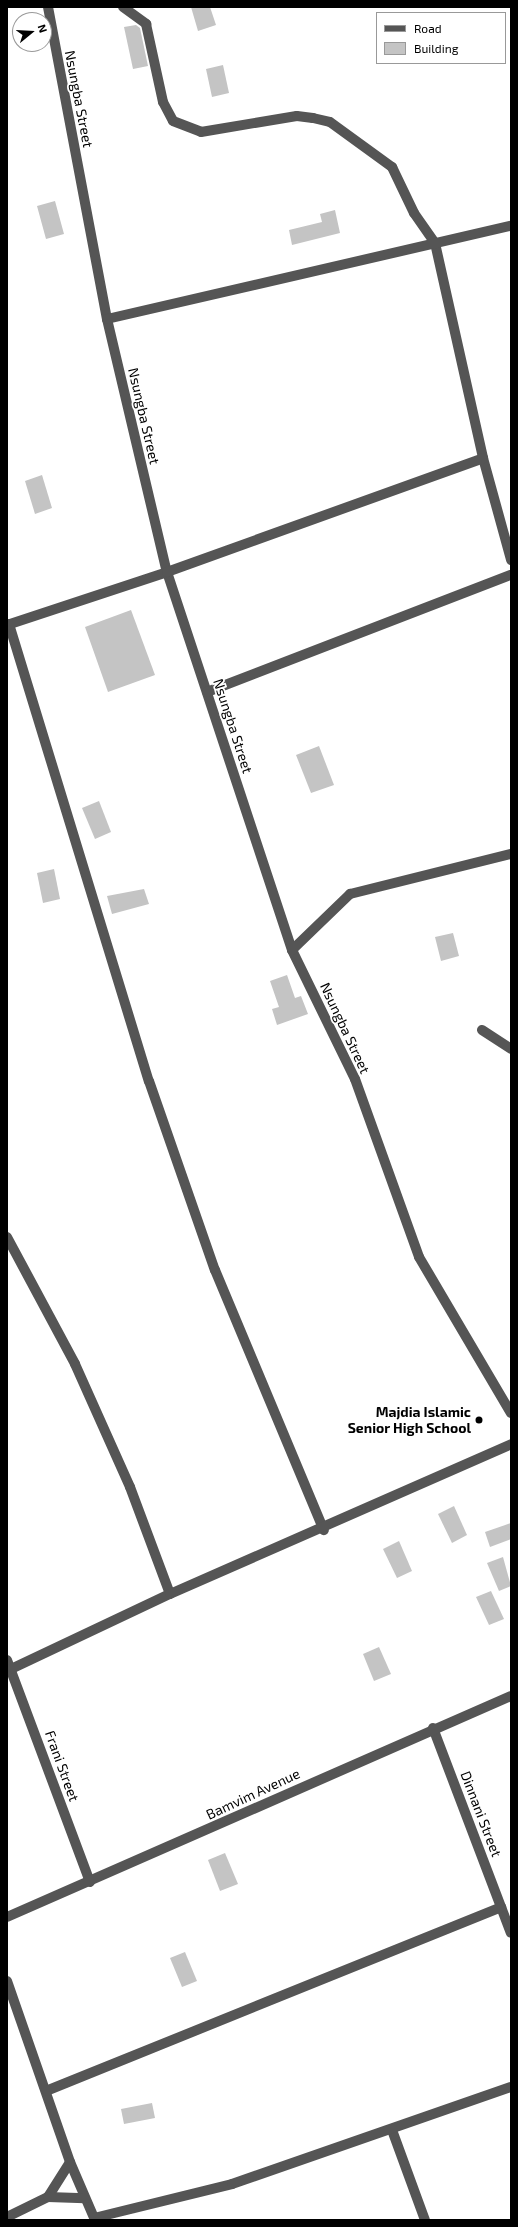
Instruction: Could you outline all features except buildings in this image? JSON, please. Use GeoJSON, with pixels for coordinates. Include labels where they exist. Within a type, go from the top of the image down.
{"type":"FeatureCollection","features":[{"type":"Feature","properties":{"kind":"street","name":"Nsungba Street"},"geometry":{"type":"LineString","coordinates":[[48,7],[107,320],[167,572],[292,950],[355,1079],[419,1257],[511,1413]]}},
{"type":"Feature","properties":{"kind":"street"},"geometry":{"type":"LineString","coordinates":[[123,7],[146,24],[163,102],[173,121],[201,132],[297,116],[330,122],[392,167],[414,212],[435,243],[483,458],[511,560]]}},
{"type":"Feature","properties":{"kind":"street"},"geometry":{"type":"LineString","coordinates":[[107,320],[511,226]]}},
{"type":"Feature","properties":{"kind":"street"},"geometry":{"type":"LineString","coordinates":[[324,1530],[215,1270],[149,1081],[8,624],[167,572],[483,458]]}},
{"type":"Feature","properties":{"kind":"street"},"geometry":{"type":"LineString","coordinates":[[207,692],[511,575]]}},
{"type":"Feature","properties":{"kind":"street"},"geometry":{"type":"LineString","coordinates":[[292,950],[350,894],[511,854]]}},
{"type":"Feature","properties":{"kind":"street"},"geometry":{"type":"LineString","coordinates":[[482,1030],[511,1049]]}},
{"type":"Feature","properties":{"kind":"street"},"geometry":{"type":"LineString","coordinates":[[7,1237],[75,1364],[130,1487],[170,1594]]}},
{"type":"Feature","properties":{"kind":"street"},"geometry":{"type":"LineString","coordinates":[[9,1665],[170,1594],[324,1530],[511,1444]]}},
{"type":"Feature","properties":{"kind":"street","name":"Frani Street"},"geometry":{"type":"LineString","coordinates":[[9,1665],[90,1882]]}},
{"type":"Feature","properties":{"kind":"street","name":"Bamvim Avenue"},"geometry":{"type":"LineString","coordinates":[[7,1918],[433,1728],[511,1696]]}},
{"type":"Feature","properties":{"kind":"street","name":"Dinnani Street"},"geometry":{"type":"LineString","coordinates":[[433,1728],[511,1933]]}},
{"type":"Feature","properties":{"kind":"street"},"geometry":{"type":"LineString","coordinates":[[46,2091],[502,1907]]}},
{"type":"Feature","properties":{"kind":"street"},"geometry":{"type":"LineString","coordinates":[[7,1981],[70,2162],[95,2219],[232,2184],[392,2130],[511,2087]]}},
{"type":"Feature","properties":{"kind":"street"},"geometry":{"type":"LineString","coordinates":[[392,2130],[425,2220]]}},
{"type":"Feature","properties":{"kind":"street"},"geometry":{"type":"LineString","coordinates":[[7,2217],[48,2196],[70,2162]]}},
{"type":"Feature","properties":{"kind":"street"},"geometry":{"type":"LineString","coordinates":[[48,2196],[85,2198]]}},
{"type":"Feature","properties":{"kind":"place","name":"Majdia Islamic Senior High School"},"geometry":{"type":"Point","coordinates":[479,1420]}}]}
